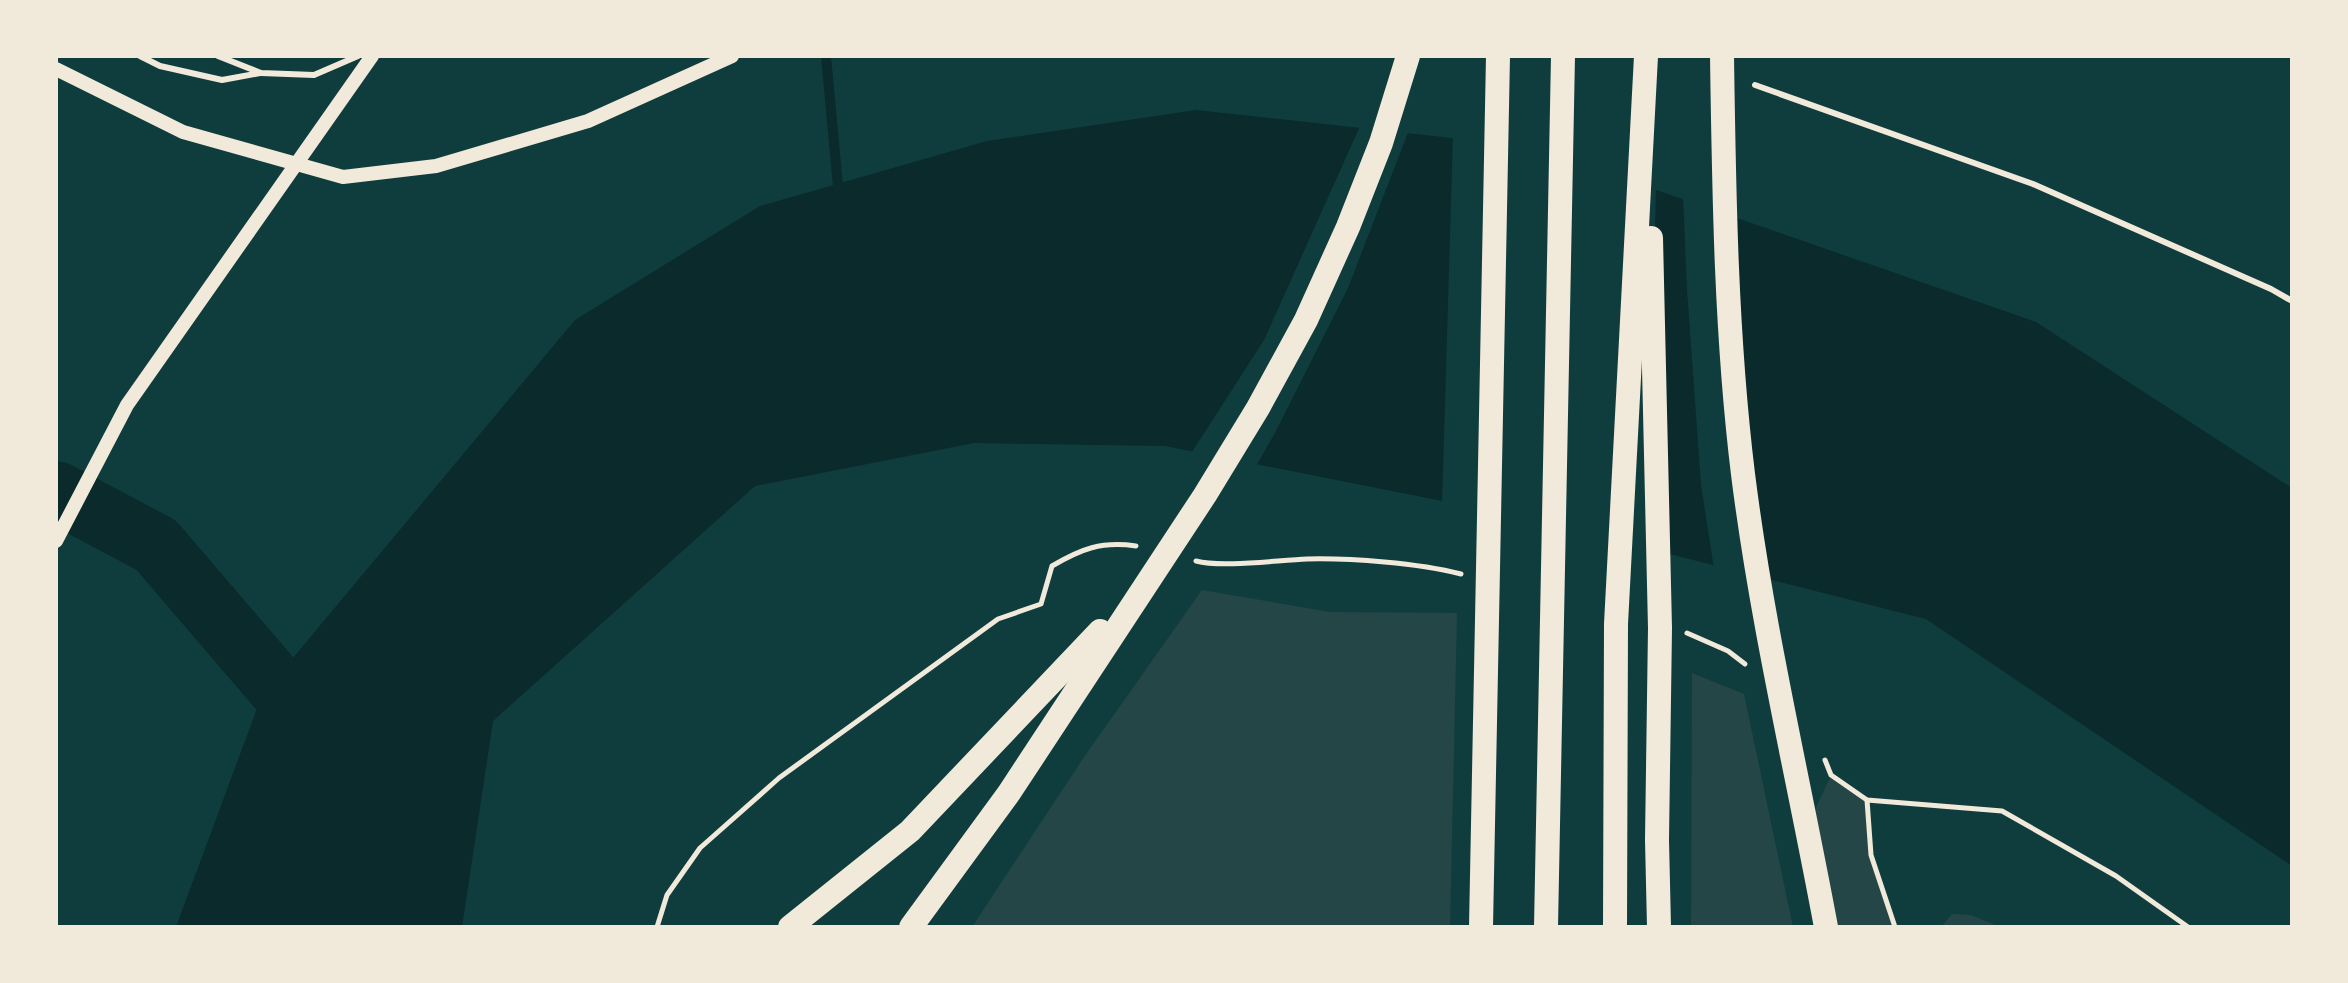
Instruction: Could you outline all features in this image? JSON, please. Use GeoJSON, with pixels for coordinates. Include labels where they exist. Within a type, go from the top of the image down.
{"type":"FeatureCollection","features":[{"type":"Feature","properties":{"kind":"highway"},"geometry":{"type":"LineString","coordinates":[[790,927],[910,831],[1085,648],[1205,495],[1258,408],[1306,320],[1381,143],[1408,56]]}},
{"type":"Feature","properties":{"kind":"highway"},"geometry":{"type":"LineString","coordinates":[[1481,927],[1498,56]]}},
{"type":"Feature","properties":{"kind":"highway"},"geometry":{"type":"LineString","coordinates":[[1546,927],[1563,56]]}},
{"type":"Feature","properties":{"kind":"highway"},"geometry":{"type":"LineString","coordinates":[[1615,927],[1616,624],[1647,56]]}},
{"type":"Feature","properties":{"kind":"highway"},"geometry":{"type":"LineString","coordinates":[[1647,56],[1660,628],[1659,927]]}},
{"type":"Feature","properties":{"kind":"highway"},"geometry":{"type":"LineString","coordinates":[[1722,56],[1728,281],[1743,473],[1768,629],[1826,927]]}},
{"type":"Feature","properties":{"kind":"highway"},"geometry":{"type":"LineString","coordinates":[[911,927],[1009,793],[1153,559]]}},
{"type":"Feature","properties":{"kind":"street"},"geometry":{"type":"LineString","coordinates":[[56,541],[127,405],[372,56]]}},
{"type":"Feature","properties":{"kind":"street"},"geometry":{"type":"LineString","coordinates":[[56,69],[183,132],[343,177],[436,166],[588,121],[732,56]]}},
{"type":"Feature","properties":{"kind":"lane"},"geometry":{"type":"LineString","coordinates":[[140,56],[160,66],[222,80],[261,73],[314,75],[358,56]]}},
{"type":"Feature","properties":{"kind":"lane"},"geometry":{"type":"LineString","coordinates":[[218,56],[261,73]]}},
{"type":"Feature","properties":{"kind":"lane"},"geometry":{"type":"LineString","coordinates":[[1755,85],[2033,184],[2292,301]]}},
{"type":"Feature","properties":{"kind":"path"},"geometry":{"type":"LineString","coordinates":[[657,927],[667,895],[700,848],[779,778],[928,669],[998,619],[1041,604],[1052,566],[1079,550],[1120,544],[1153,559]]}},
{"type":"Feature","properties":{"kind":"path"},"geometry":{"type":"LineString","coordinates":[[1190,559],[1203,563],[1312,559],[1378,562],[1453,572]]}},
{"type":"Feature","properties":{"kind":"path"},"geometry":{"type":"LineString","coordinates":[[1821,746],[1831,775],[1867,800],[2002,811],[2116,876],[2188,927]]}},
{"type":"Feature","properties":{"kind":"path"},"geometry":{"type":"LineString","coordinates":[[1867,800],[1871,855],[1895,927]]}},
{"type":"Feature","properties":{"kind":"shaded area"},"geometry":{"type":"Polygon","coordinates":[[[1196,110],[1533,147],[2036,322],[2292,488],[2292,866],[1926,619],[1528,518],[1165,446],[974,443],[755,486],[493,721],[462,927],[176,927],[262,695],[575,320],[760,206],[987,141],[1196,110]]]}},
{"type":"Feature","properties":{"kind":"shaded area"},"geometry":{"type":"Polygon","coordinates":[[[1202,590],[1330,612],[1457,613],[1450,927],[972,927],[1084,757],[1202,590]]]}},
{"type":"Feature","properties":{"kind":"shaded area"},"geometry":{"type":"Polygon","coordinates":[[[1692,673],[1744,694],[1793,927],[1691,927],[1692,673]]]}},
{"type":"Feature","properties":{"kind":"shaded area"},"geometry":{"type":"Polygon","coordinates":[[[1831,775],[1867,800],[1871,855],[1895,927],[1826,927],[1807,827],[1831,775]]]}},
{"type":"Feature","properties":{"kind":"shaded area"},"geometry":{"type":"Polygon","coordinates":[[[1952,914],[1971,915],[1995,925],[2099,927],[1941,927],[1952,914]]]}},
{"type":"Feature","properties":{"kind":"pier"},"geometry":{"type":"Polygon","coordinates":[[[1361,124],[1409,130],[1348,288],[1276,431],[1255,468],[1190,455],[1264,340],[1361,124]]]}},
{"type":"Feature","properties":{"kind":"pier"},"geometry":{"type":"Polygon","coordinates":[[[1453,134],[1534,143],[1656,186],[1648,553],[1527,522],[1442,505],[1453,134]]]}},
{"type":"Feature","properties":{"kind":"pier"},"geometry":{"type":"Polygon","coordinates":[[[1683,195],[1730,211],[1738,341],[1765,582],[1714,569],[1701,485],[1683,195]]]}},
{"type":"Feature","properties":{"kind":"waterway"},"geometry":{"type":"LineString","coordinates":[[826,56],[839,197]]}},
{"type":"Feature","properties":{"kind":"waterway"},"geometry":{"type":"LineString","coordinates":[[56,492],[156,545],[319,735]]}}]}
